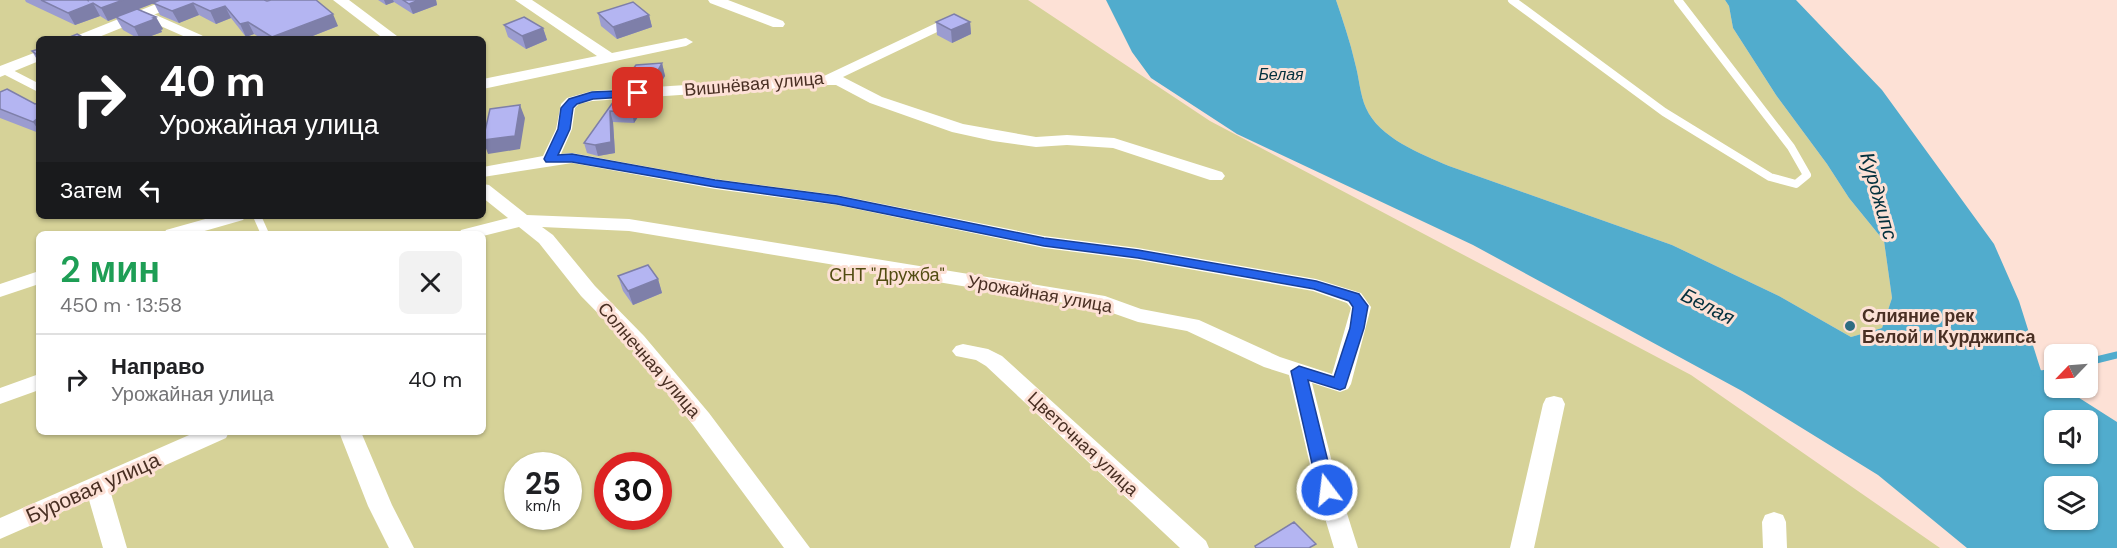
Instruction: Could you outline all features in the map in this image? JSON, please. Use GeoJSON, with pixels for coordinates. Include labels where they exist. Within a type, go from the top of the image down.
{"type":"FeatureCollection","features":[{"type":"Feature","properties":{"kind":"street"},"geometry":{"type":"LineString","coordinates":[[88,36],[178,0]]}},
{"type":"Feature","properties":{"kind":"street"},"geometry":{"type":"LineString","coordinates":[[340,0],[390,36]]}},
{"type":"Feature","properties":{"kind":"street"},"geometry":{"type":"LineString","coordinates":[[522,0],[610,58]]}},
{"type":"Feature","properties":{"kind":"street"},"geometry":{"type":"LineString","coordinates":[[715,0],[778,24]]}},
{"type":"Feature","properties":{"kind":"street","name":"Вишнёвая улица"},"geometry":{"type":"LineString","coordinates":[[550,159],[564,129],[567,108],[573,101],[592,96],[828,80],[840,72],[951,20]]}},
{"type":"Feature","properties":{"kind":"street"},"geometry":{"type":"LineString","coordinates":[[486,83],[686,42]]}},
{"type":"Feature","properties":{"kind":"street"},"geometry":{"type":"LineString","coordinates":[[2,71],[36,57]]}},
{"type":"Feature","properties":{"kind":"street"},"geometry":{"type":"LineString","coordinates":[[828,80],[840,81],[876,100],[958,128],[1036,142],[1114,143],[1216,176]]}},
{"type":"Feature","properties":{"kind":"street","name":"Урожайная улица"},"geometry":{"type":"LineString","coordinates":[[480,231],[522,220],[629,225],[681,232],[887,269],[1085,299],[1105,303],[1138,315],[1192,325],[1272,362],[1340,384],[1359,317],[1360,306],[1354,298],[1316,285],[1138,254],[1044,242],[837,200],[715,184],[572,158],[550,159]]}},
{"type":"Feature","properties":{"kind":"street"},"geometry":{"type":"LineString","coordinates":[[486,172],[520,168],[550,159]]}},
{"type":"Feature","properties":{"kind":"street","name":"Солнечная улица"},"geometry":{"type":"LineString","coordinates":[[486,191],[546,239],[588,291],[637,341],[701,419],[798,548]]}},
{"type":"Feature","properties":{"kind":"street"},"geometry":{"type":"LineString","coordinates":[[184,231],[226,219]]}},
{"type":"Feature","properties":{"kind":"street"},"geometry":{"type":"LineString","coordinates":[[0,291],[36,279]]}},
{"type":"Feature","properties":{"kind":"street","name":"Цветочная улица"},"geometry":{"type":"LineString","coordinates":[[963,351],[981,354],[994,361],[1197,548]]}},
{"type":"Feature","properties":{"kind":"street"},"geometry":{"type":"LineString","coordinates":[[1299,371],[1332,512],[1346,548]]}},
{"type":"Feature","properties":{"kind":"street"},"geometry":{"type":"LineString","coordinates":[[0,396],[36,382]]}},
{"type":"Feature","properties":{"kind":"street"},"geometry":{"type":"LineString","coordinates":[[1522,548],[1554,404]]}},
{"type":"Feature","properties":{"kind":"street","name":"Буровая улица"},"geometry":{"type":"LineString","coordinates":[[0,529],[211,435]]}},
{"type":"Feature","properties":{"kind":"street"},"geometry":{"type":"LineString","coordinates":[[351,435],[380,506],[402,548]]}},
{"type":"Feature","properties":{"kind":"street"},"geometry":{"type":"LineString","coordinates":[[97,485],[115,548]]}},
{"type":"Feature","properties":{"kind":"street"},"geometry":{"type":"LineString","coordinates":[[1774,522],[1775,548]]}},
{"type":"Feature","properties":{"kind":"lane"},"geometry":{"type":"LineString","coordinates":[[1512,0],[1664,112],[1770,177],[1796,184],[1807,175],[1791,147],[1677,0]]}},
{"type":"Feature","properties":{"kind":"lane"},"geometry":{"type":"LineString","coordinates":[[143,14],[193,36]]}},
{"type":"Feature","properties":{"kind":"lane"},"geometry":{"type":"LineString","coordinates":[[2,71],[36,87]]}},
{"type":"Feature","properties":{"kind":"green space","name":"СНТ \"Дружба\""},"geometry":{"type":"Polygon","coordinates":[[[0,0],[1028,0],[1210,121],[1691,375],[1940,548],[0,548],[0,0]]]}},
{"type":"Feature","properties":{"kind":"green space"},"geometry":{"type":"Polygon","coordinates":[[[1336,0],[1725,0],[1729,6],[1733,28],[1776,95],[1849,198],[1884,241],[1892,298],[1882,328],[1851,337],[1779,296],[1672,245],[1449,166],[1402,144],[1372,119],[1366,108],[1351,47],[1336,0]]]}},
{"type":"Feature","properties":{"kind":"water","name":"Белая"},"geometry":{"type":"Polygon","coordinates":[[[1106,0],[1336,0],[1351,47],[1366,108],[1381,128],[1402,144],[1449,166],[1672,245],[1779,296],[1851,337],[1882,328],[1892,298],[1884,241],[1849,198],[1776,95],[1733,28],[1729,6],[1725,0],[1796,0],[1882,90],[1994,244],[2019,301],[2044,375],[2044,398],[2079,398],[2117,422],[2117,548],[1967,548],[1878,475],[1742,391],[1473,245],[1237,134],[1151,78],[1132,52],[1106,0]]]}},
{"type":"Feature","properties":{"kind":"building"},"geometry":{"type":"Polygon","coordinates":[[[41,0],[123,0],[101,8],[93,3],[68,13],[41,0]]]}},
{"type":"Feature","properties":{"kind":"building"},"geometry":{"type":"Polygon","coordinates":[[[160,0],[316,0],[333,14],[270,36],[248,22],[240,24],[225,6],[210,11],[193,3],[172,11],[153,3],[160,0]]]}},
{"type":"Feature","properties":{"kind":"building"},"geometry":{"type":"Polygon","coordinates":[[[403,0],[419,0],[409,4],[403,0]]]}},
{"type":"Feature","properties":{"kind":"building"},"geometry":{"type":"Polygon","coordinates":[[[633,2],[649,15],[613,27],[598,13],[633,2]]]}},
{"type":"Feature","properties":{"kind":"building"},"geometry":{"type":"Polygon","coordinates":[[[137,9],[156,17],[134,27],[116,17],[137,9]]]}},
{"type":"Feature","properties":{"kind":"building"},"geometry":{"type":"Polygon","coordinates":[[[954,14],[970,22],[951,30],[936,22],[954,14]]]}},
{"type":"Feature","properties":{"kind":"building"},"geometry":{"type":"Polygon","coordinates":[[[524,17],[543,28],[522,36],[504,25],[524,17]]]}},
{"type":"Feature","properties":{"kind":"building"},"geometry":{"type":"Polygon","coordinates":[[[662,63],[657,72],[630,73],[636,65],[662,63]]]}},
{"type":"Feature","properties":{"kind":"building"},"geometry":{"type":"Polygon","coordinates":[[[7,89],[36,104],[36,120],[33,122],[0,109],[0,92],[7,89]]]}},
{"type":"Feature","properties":{"kind":"building"},"geometry":{"type":"Polygon","coordinates":[[[647,89],[632,112],[610,111],[611,142],[595,145],[584,143],[621,91],[647,89]]]}},
{"type":"Feature","properties":{"kind":"building"},"geometry":{"type":"Polygon","coordinates":[[[520,105],[515,136],[486,140],[490,109],[520,105]]]}},
{"type":"Feature","properties":{"kind":"building"},"geometry":{"type":"Polygon","coordinates":[[[648,265],[658,279],[628,291],[618,276],[648,265]]]}},
{"type":"Feature","properties":{"kind":"building"},"geometry":{"type":"Polygon","coordinates":[[[1294,522],[1316,544],[1309,548],[1256,548],[1255,546],[1294,522]]]}},
{"type":"Feature","properties":{"kind":"waterway"},"geometry":{"type":"LineString","coordinates":[[2098,360],[2117,355]]}},
{"type":"Feature","properties":{"kind":"waterway"},"geometry":{"type":"LineString","coordinates":[[2035,372],[2044,374]]}},
{"type":"Feature","properties":{"kind":"place","name":"Слияние рек Белой и Курджипса"},"geometry":{"type":"Point","coordinates":[1850,326]}},
{"type":"Feature","properties":{"kind":"route"},"geometry":{"type":"LineString","coordinates":[[638,93],[592,96],[573,101],[567,108],[560,143],[550,159],[572,158],[715,184],[837,200],[1044,242],[1138,254],[1316,285],[1354,298],[1360,306],[1357,328],[1340,384],[1299,371],[1327,490]]}},
{"type":"Feature","properties":{"kind":"water label","name":"Курджипс"},"geometry":{"type":"Point","coordinates":[1879,196]}}]}
